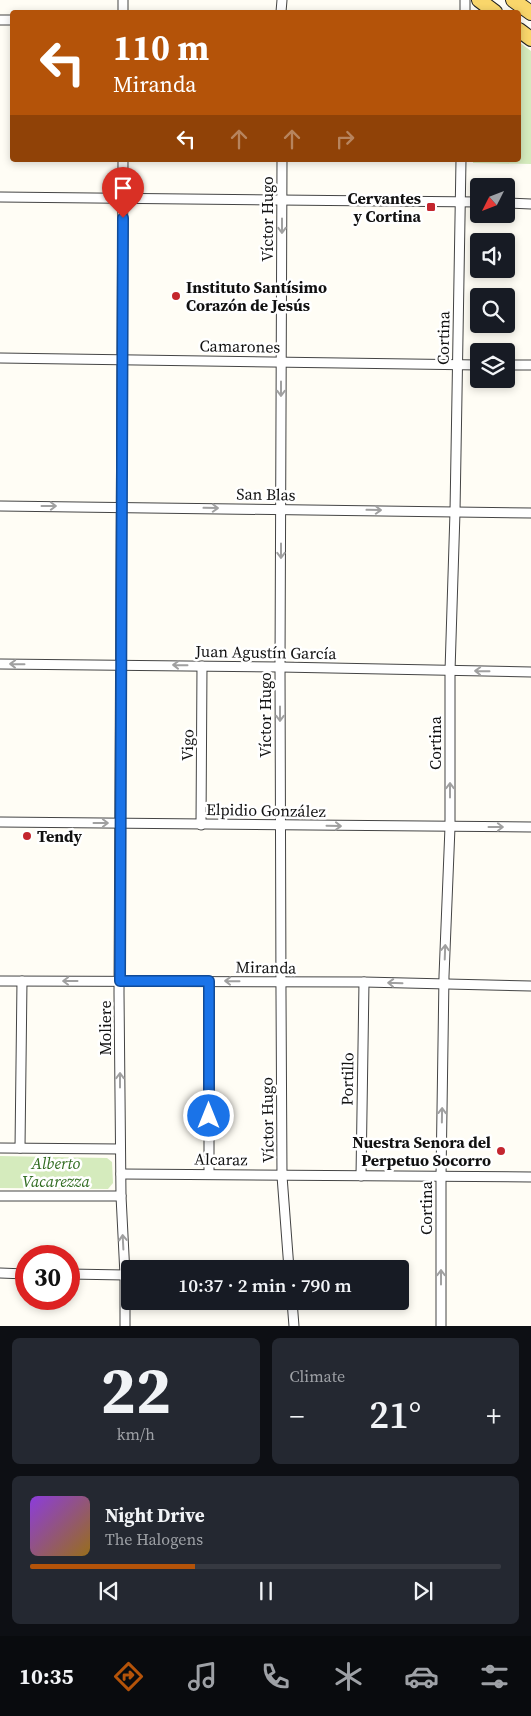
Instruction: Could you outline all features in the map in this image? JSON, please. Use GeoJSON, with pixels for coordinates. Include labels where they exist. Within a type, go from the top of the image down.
{"type":"FeatureCollection","features":[{"type":"Feature","properties":{"kind":"main road"},"geometry":{"type":"LineString","coordinates":[[479,0],[492,10]]}},
{"type":"Feature","properties":{"kind":"main road"},"geometry":{"type":"LineString","coordinates":[[513,0],[531,14]]}},
{"type":"Feature","properties":{"kind":"street","name":"Moliere"},"geometry":{"type":"LineString","coordinates":[[123,162],[120,1149],[124,1260]]}},
{"type":"Feature","properties":{"kind":"street","name":"Víctor Hugo"},"geometry":{"type":"LineString","coordinates":[[282,162],[280,667],[282,1176],[288,1260]]}},
{"type":"Feature","properties":{"kind":"street","name":"Cortina"},"geometry":{"type":"LineString","coordinates":[[441,1326],[444,985],[450,827],[450,671],[455,512],[461,162]]}},
{"type":"Feature","properties":{"kind":"street"},"geometry":{"type":"LineString","coordinates":[[0,197],[470,202]]}},
{"type":"Feature","properties":{"kind":"street"},"geometry":{"type":"LineString","coordinates":[[515,203],[531,204]]}},
{"type":"Feature","properties":{"kind":"street","name":"Camarones"},"geometry":{"type":"LineString","coordinates":[[0,358],[470,364]]}},
{"type":"Feature","properties":{"kind":"street"},"geometry":{"type":"LineString","coordinates":[[515,365],[531,365]]}},
{"type":"Feature","properties":{"kind":"street","name":"San Blas"},"geometry":{"type":"LineString","coordinates":[[0,506],[531,513]]}},
{"type":"Feature","properties":{"kind":"street","name":"Juan Agustín García"},"geometry":{"type":"LineString","coordinates":[[0,664],[531,672]]}},
{"type":"Feature","properties":{"kind":"street","name":"Vigo"},"geometry":{"type":"LineString","coordinates":[[201,824],[202,666]]}},
{"type":"Feature","properties":{"kind":"street","name":"Elpidio González"},"geometry":{"type":"LineString","coordinates":[[0,822],[531,827]]}},
{"type":"Feature","properties":{"kind":"street","name":"Miranda"},"geometry":{"type":"LineString","coordinates":[[0,981],[364,982],[531,986]]}},
{"type":"Feature","properties":{"kind":"street"},"geometry":{"type":"LineString","coordinates":[[20,1148],[22,981]]}},
{"type":"Feature","properties":{"kind":"street"},"geometry":{"type":"LineString","coordinates":[[209,981],[209,1174]]}},
{"type":"Feature","properties":{"kind":"street","name":"Portillo"},"geometry":{"type":"LineString","coordinates":[[361,1176],[364,982]]}},
{"type":"Feature","properties":{"kind":"street"},"geometry":{"type":"LineString","coordinates":[[0,1148],[120,1149]]}},
{"type":"Feature","properties":{"kind":"street","name":"Alcaraz"},"geometry":{"type":"LineString","coordinates":[[121,1174],[531,1177]]}},
{"type":"Feature","properties":{"kind":"street"},"geometry":{"type":"LineString","coordinates":[[0,1196],[121,1196]]}},
{"type":"Feature","properties":{"kind":"street"},"geometry":{"type":"LineString","coordinates":[[0,1273],[15,1274]]}},
{"type":"Feature","properties":{"kind":"street"},"geometry":{"type":"LineString","coordinates":[[80,1274],[121,1275]]}},
{"type":"Feature","properties":{"kind":"street","name":"Moliere"},"geometry":{"type":"LineString","coordinates":[[125,1310],[125,1326]]}},
{"type":"Feature","properties":{"kind":"street"},"geometry":{"type":"LineString","coordinates":[[293,1310],[294,1326]]}},
{"type":"Feature","properties":{"kind":"green space"},"geometry":{"type":"Polygon","coordinates":[[[521,44],[531,51],[531,164],[473,163],[521,162],[521,44]]]}},
{"type":"Feature","properties":{"kind":"green space","name":"Alberto Vacarezza"},"geometry":{"type":"Polygon","coordinates":[[[0,1156],[107,1158],[112,1162],[113,1183],[108,1189],[0,1188],[0,1156]]]}},
{"type":"Feature","properties":{"kind":"place","name":"Cervantes y Cortina"},"geometry":{"type":"Point","coordinates":[431,207]}},
{"type":"Feature","properties":{"kind":"place","name":"Instituto Santísimo Corazón de Jesús"},"geometry":{"type":"Point","coordinates":[176,296]}},
{"type":"Feature","properties":{"kind":"place","name":"Tendy"},"geometry":{"type":"Point","coordinates":[27,836]}},
{"type":"Feature","properties":{"kind":"place","name":"Nuestra Senora del Perpetuo Socorro"},"geometry":{"type":"Point","coordinates":[501,1151]}},
{"type":"Feature","properties":{"kind":"route"},"geometry":{"type":"LineString","coordinates":[[123,218],[120,981],[209,981],[209,1116]]}}]}
